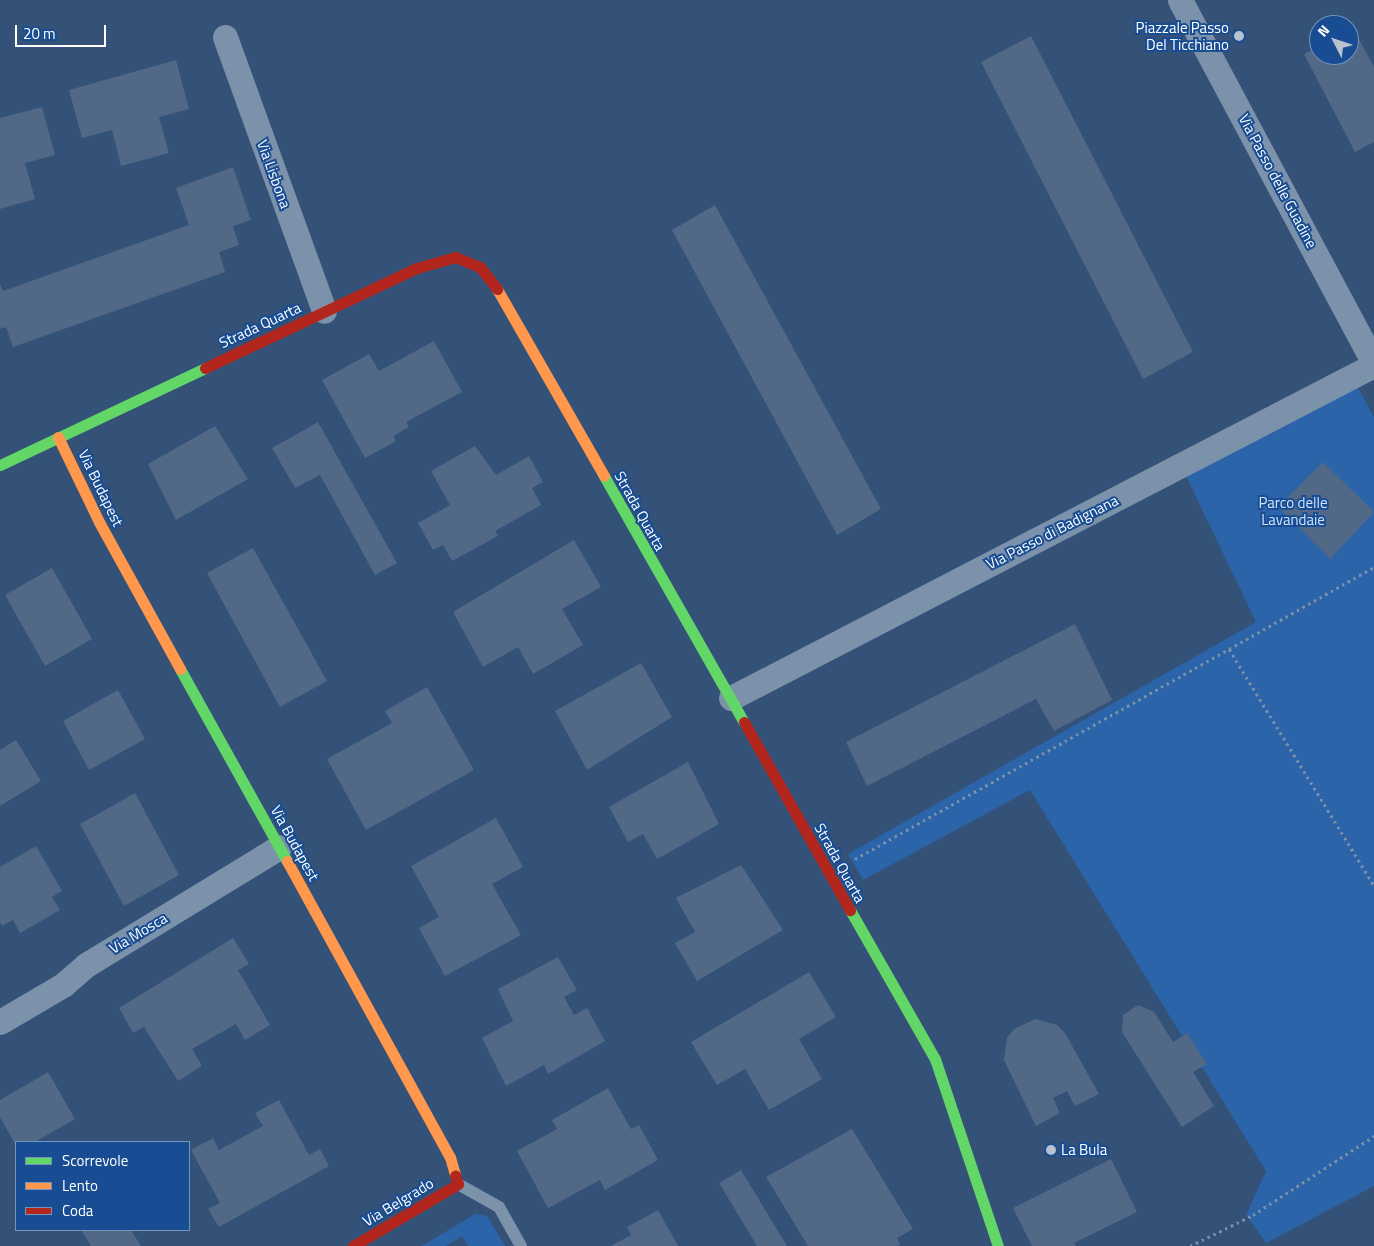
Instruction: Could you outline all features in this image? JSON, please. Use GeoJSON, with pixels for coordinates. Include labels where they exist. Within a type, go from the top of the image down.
{"type":"FeatureCollection","features":[{"type":"Feature","properties":{"kind":"street","name":"Via Passo delle Guadine"},"geometry":{"type":"LineString","coordinates":[[1180,0],[1374,364]]}},
{"type":"Feature","properties":{"kind":"street","name":"Via Lisbona"},"geometry":{"type":"LineString","coordinates":[[225,37],[324,311]]}},
{"type":"Feature","properties":{"kind":"street","name":"Strada Quarta"},"geometry":{"type":"LineString","coordinates":[[0,465],[324,311],[444,258],[464,258],[487,273],[731,698],[935,1059],[998,1246]]}},
{"type":"Feature","properties":{"kind":"street","name":"Via Passo di Badignana"},"geometry":{"type":"LineString","coordinates":[[731,698],[1374,364]]}},
{"type":"Feature","properties":{"kind":"street","name":"Via Budapest"},"geometry":{"type":"LineString","coordinates":[[58,438],[99,522],[450,1157],[458,1184]]}},
{"type":"Feature","properties":{"kind":"street","name":"Via Mosca"},"geometry":{"type":"LineString","coordinates":[[0,1022],[63,985],[86,965],[279,847]]}},
{"type":"Feature","properties":{"kind":"street","name":"Via Belgrado"},"geometry":{"type":"LineString","coordinates":[[353,1246],[458,1184]]}},
{"type":"Feature","properties":{"kind":"lane"},"geometry":{"type":"LineString","coordinates":[[458,1184],[499,1207],[521,1246]]}},
{"type":"Feature","properties":{"kind":"path"},"geometry":{"type":"LineString","coordinates":[[829,873],[1374,567]]}},
{"type":"Feature","properties":{"kind":"path"},"geometry":{"type":"LineString","coordinates":[[1229,649],[1374,886]]}},
{"type":"Feature","properties":{"kind":"path"},"geometry":{"type":"LineString","coordinates":[[1190,1246],[1253,1215],[1374,1136]]}},
{"type":"Feature","properties":{"kind":"green space","name":"Parco delle Lavandaie"},"geometry":{"type":"Polygon","coordinates":[[[1356,384],[1374,417],[1374,1186],[1266,1243],[1246,1215],[1266,1171],[1202,1067],[1206,1063],[1187,1033],[1182,1036],[1030,790],[863,880],[848,854],[1256,622],[1186,476],[1356,384]]]}},
{"type":"Feature","properties":{"kind":"green space"},"geometry":{"type":"Polygon","coordinates":[[[475,1214],[487,1216],[505,1246],[468,1246],[462,1236],[446,1246],[422,1246],[475,1214]]]}},
{"type":"Feature","properties":{"kind":"building"},"geometry":{"type":"Polygon","coordinates":[[[1031,36],[1193,352],[1143,379],[981,62],[1031,36]]]}},
{"type":"Feature","properties":{"kind":"building"},"geometry":{"type":"Polygon","coordinates":[[[1359,39],[1374,67],[1374,142],[1355,152],[1310,65],[1359,65],[1359,39]]]}},
{"type":"Feature","properties":{"kind":"building"},"geometry":{"type":"Polygon","coordinates":[[[1309,51],[1309,64],[1304,54],[1309,51]]]}},
{"type":"Feature","properties":{"kind":"building"},"geometry":{"type":"Polygon","coordinates":[[[176,60],[189,109],[159,117],[169,153],[121,166],[112,130],[82,138],[69,90],[176,60]]]}},
{"type":"Feature","properties":{"kind":"building"},"geometry":{"type":"Polygon","coordinates":[[[42,107],[55,155],[25,163],[35,199],[0,209],[0,118],[42,107]]]}},
{"type":"Feature","properties":{"kind":"building"},"geometry":{"type":"Polygon","coordinates":[[[233,167],[251,220],[233,226],[239,245],[219,252],[225,272],[13,347],[6,327],[0,329],[0,284],[3,291],[189,225],[176,188],[233,167]]]}},
{"type":"Feature","properties":{"kind":"building"},"geometry":{"type":"Polygon","coordinates":[[[715,205],[881,509],[837,535],[672,230],[715,205]]]}},
{"type":"Feature","properties":{"kind":"building"},"geometry":{"type":"Polygon","coordinates":[[[434,341],[462,392],[406,422],[409,427],[393,436],[396,441],[365,458],[322,380],[369,354],[379,371],[434,341]]]}},
{"type":"Feature","properties":{"kind":"building"},"geometry":{"type":"Polygon","coordinates":[[[318,422],[397,563],[375,575],[320,475],[295,488],[272,448],[318,422]]]}},
{"type":"Feature","properties":{"kind":"building"},"geometry":{"type":"Polygon","coordinates":[[[215,426],[248,479],[176,520],[148,464],[215,426]]]}},
{"type":"Feature","properties":{"kind":"building"},"geometry":{"type":"Polygon","coordinates":[[[475,446],[496,475],[529,456],[543,482],[532,488],[541,505],[495,531],[498,536],[452,561],[443,545],[433,550],[418,523],[450,505],[431,471],[475,446]]]}},
{"type":"Feature","properties":{"kind":"building"},"geometry":{"type":"Polygon","coordinates":[[[1323,462],[1374,512],[1330,559],[1278,507],[1323,462]]]}},
{"type":"Feature","properties":{"kind":"building"},"geometry":{"type":"Polygon","coordinates":[[[574,540],[601,587],[562,609],[583,645],[533,674],[518,647],[483,667],[453,612],[574,540]]]}},
{"type":"Feature","properties":{"kind":"building"},"geometry":{"type":"Polygon","coordinates":[[[253,548],[327,681],[280,707],[207,573],[253,548]]]}},
{"type":"Feature","properties":{"kind":"building"},"geometry":{"type":"Polygon","coordinates":[[[52,568],[92,639],[45,666],[5,595],[52,568]]]}},
{"type":"Feature","properties":{"kind":"building"},"geometry":{"type":"Polygon","coordinates":[[[1075,624],[1112,700],[1054,731],[1036,699],[867,786],[846,742],[1075,624]]]}},
{"type":"Feature","properties":{"kind":"building"},"geometry":{"type":"Polygon","coordinates":[[[641,663],[672,717],[587,770],[555,711],[641,663]]]}},
{"type":"Feature","properties":{"kind":"building"},"geometry":{"type":"Polygon","coordinates":[[[427,687],[474,770],[366,830],[327,759],[392,723],[385,711],[427,687]]]}},
{"type":"Feature","properties":{"kind":"building"},"geometry":{"type":"Polygon","coordinates":[[[118,690],[145,739],[89,770],[63,721],[118,690]]]}},
{"type":"Feature","properties":{"kind":"building"},"geometry":{"type":"Polygon","coordinates":[[[16,740],[41,781],[0,806],[0,750],[16,740]]]}},
{"type":"Feature","properties":{"kind":"building"},"geometry":{"type":"Polygon","coordinates":[[[688,762],[719,824],[657,859],[643,834],[628,842],[609,807],[688,762]]]}},
{"type":"Feature","properties":{"kind":"building"},"geometry":{"type":"Polygon","coordinates":[[[135,793],[179,875],[124,906],[80,824],[135,793]]]}},
{"type":"Feature","properties":{"kind":"building"},"geometry":{"type":"Polygon","coordinates":[[[496,818],[523,867],[492,884],[521,935],[445,976],[419,928],[439,917],[411,866],[496,818]]]}},
{"type":"Feature","properties":{"kind":"building"},"geometry":{"type":"Polygon","coordinates":[[[36,846],[62,891],[52,897],[60,910],[20,933],[13,920],[2,926],[0,922],[0,867],[36,846]]]}},
{"type":"Feature","properties":{"kind":"building"},"geometry":{"type":"Polygon","coordinates":[[[741,865],[783,930],[697,981],[675,943],[695,932],[676,898],[741,865]]]}},
{"type":"Feature","properties":{"kind":"building"},"geometry":{"type":"Polygon","coordinates":[[[233,938],[249,964],[238,970],[270,1025],[245,1040],[236,1024],[192,1049],[202,1066],[178,1081],[144,1027],[133,1033],[119,1008],[233,938]]]}},
{"type":"Feature","properties":{"kind":"building"},"geometry":{"type":"Polygon","coordinates":[[[558,957],[577,990],[564,997],[574,1015],[587,1008],[605,1041],[548,1074],[544,1065],[506,1086],[482,1038],[513,1021],[498,989],[558,957]]]}},
{"type":"Feature","properties":{"kind":"building"},"geometry":{"type":"Polygon","coordinates":[[[809,972],[836,1017],[799,1039],[822,1079],[769,1110],[745,1069],[717,1085],[691,1042],[809,972]]]}},
{"type":"Feature","properties":{"kind":"building"},"geometry":{"type":"Polygon","coordinates":[[[1138,1005],[1154,1012],[1173,1042],[1187,1033],[1207,1064],[1193,1072],[1214,1106],[1182,1127],[1122,1032],[1123,1015],[1138,1005]]]}},
{"type":"Feature","properties":{"kind":"building"},"geometry":{"type":"Polygon","coordinates":[[[1035,1019],[1057,1025],[1065,1033],[1099,1094],[1075,1106],[1067,1091],[1053,1098],[1060,1113],[1036,1126],[1004,1060],[1007,1038],[1014,1029],[1035,1019]]]}},
{"type":"Feature","properties":{"kind":"building"},"geometry":{"type":"Polygon","coordinates":[[[48,1072],[75,1119],[37,1141],[15,1141],[15,1144],[0,1117],[0,1100],[48,1072]]]}},
{"type":"Feature","properties":{"kind":"building"},"geometry":{"type":"Polygon","coordinates":[[[608,1088],[631,1129],[639,1125],[658,1160],[605,1190],[600,1180],[548,1208],[517,1151],[557,1129],[552,1120],[608,1088]]]}},
{"type":"Feature","properties":{"kind":"building"},"geometry":{"type":"Polygon","coordinates":[[[279,1100],[309,1155],[320,1149],[329,1166],[219,1227],[208,1209],[220,1203],[191,1150],[213,1138],[219,1150],[263,1126],[255,1113],[279,1100]]]}},
{"type":"Feature","properties":{"kind":"building"},"geometry":{"type":"Polygon","coordinates":[[[852,1129],[913,1229],[897,1238],[900,1244],[897,1246],[808,1246],[766,1177],[852,1129]]]}},
{"type":"Feature","properties":{"kind":"building"},"geometry":{"type":"Polygon","coordinates":[[[1111,1159],[1137,1212],[1074,1243],[1076,1246],[1032,1246],[1013,1208],[1111,1159]]]}},
{"type":"Feature","properties":{"kind":"building"},"geometry":{"type":"Polygon","coordinates":[[[741,1170],[787,1246],[757,1246],[719,1183],[741,1170]]]}},
{"type":"Feature","properties":{"kind":"building"},"geometry":{"type":"Polygon","coordinates":[[[658,1210],[678,1246],[611,1246],[631,1235],[627,1227],[658,1210]]]}},
{"type":"Feature","properties":{"kind":"building"},"geometry":{"type":"Polygon","coordinates":[[[82,1231],[132,1231],[141,1246],[91,1246],[82,1231]]]}},
{"type":"Feature","properties":{"kind":"traffic: fast"},"geometry":{"type":"LineString","coordinates":[[0,465],[205,368]]}},
{"type":"Feature","properties":{"kind":"traffic: fast"},"geometry":{"type":"LineString","coordinates":[[604,476],[744,722]]}},
{"type":"Feature","properties":{"kind":"traffic: fast"},"geometry":{"type":"LineString","coordinates":[[180,669],[287,861]]}},
{"type":"Feature","properties":{"kind":"traffic: fast"},"geometry":{"type":"LineString","coordinates":[[850,910],[935,1059],[998,1246]]}},
{"type":"Feature","properties":{"kind":"traffic: slow"},"geometry":{"type":"LineString","coordinates":[[497,289],[604,476]]}},
{"type":"Feature","properties":{"kind":"traffic: slow"},"geometry":{"type":"LineString","coordinates":[[58,437],[99,522],[180,669]]}},
{"type":"Feature","properties":{"kind":"traffic: slow"},"geometry":{"type":"LineString","coordinates":[[287,861],[450,1157],[455,1175]]}},
{"type":"Feature","properties":{"kind":"traffic: jam"},"geometry":{"type":"LineString","coordinates":[[205,368],[417,268],[455,257],[480,267],[497,289]]}},
{"type":"Feature","properties":{"kind":"traffic: jam"},"geometry":{"type":"LineString","coordinates":[[744,722],[850,910]]}},
{"type":"Feature","properties":{"kind":"traffic: jam"},"geometry":{"type":"LineString","coordinates":[[353,1246],[458,1184],[455,1175]]}},
{"type":"Feature","properties":{"kind":"place","name":"Piazzale Passo Del Ticchiano"},"geometry":{"type":"Point","coordinates":[1239,36]}},
{"type":"Feature","properties":{"kind":"place","name":"La Bula"},"geometry":{"type":"Point","coordinates":[1051,1150]}}]}
